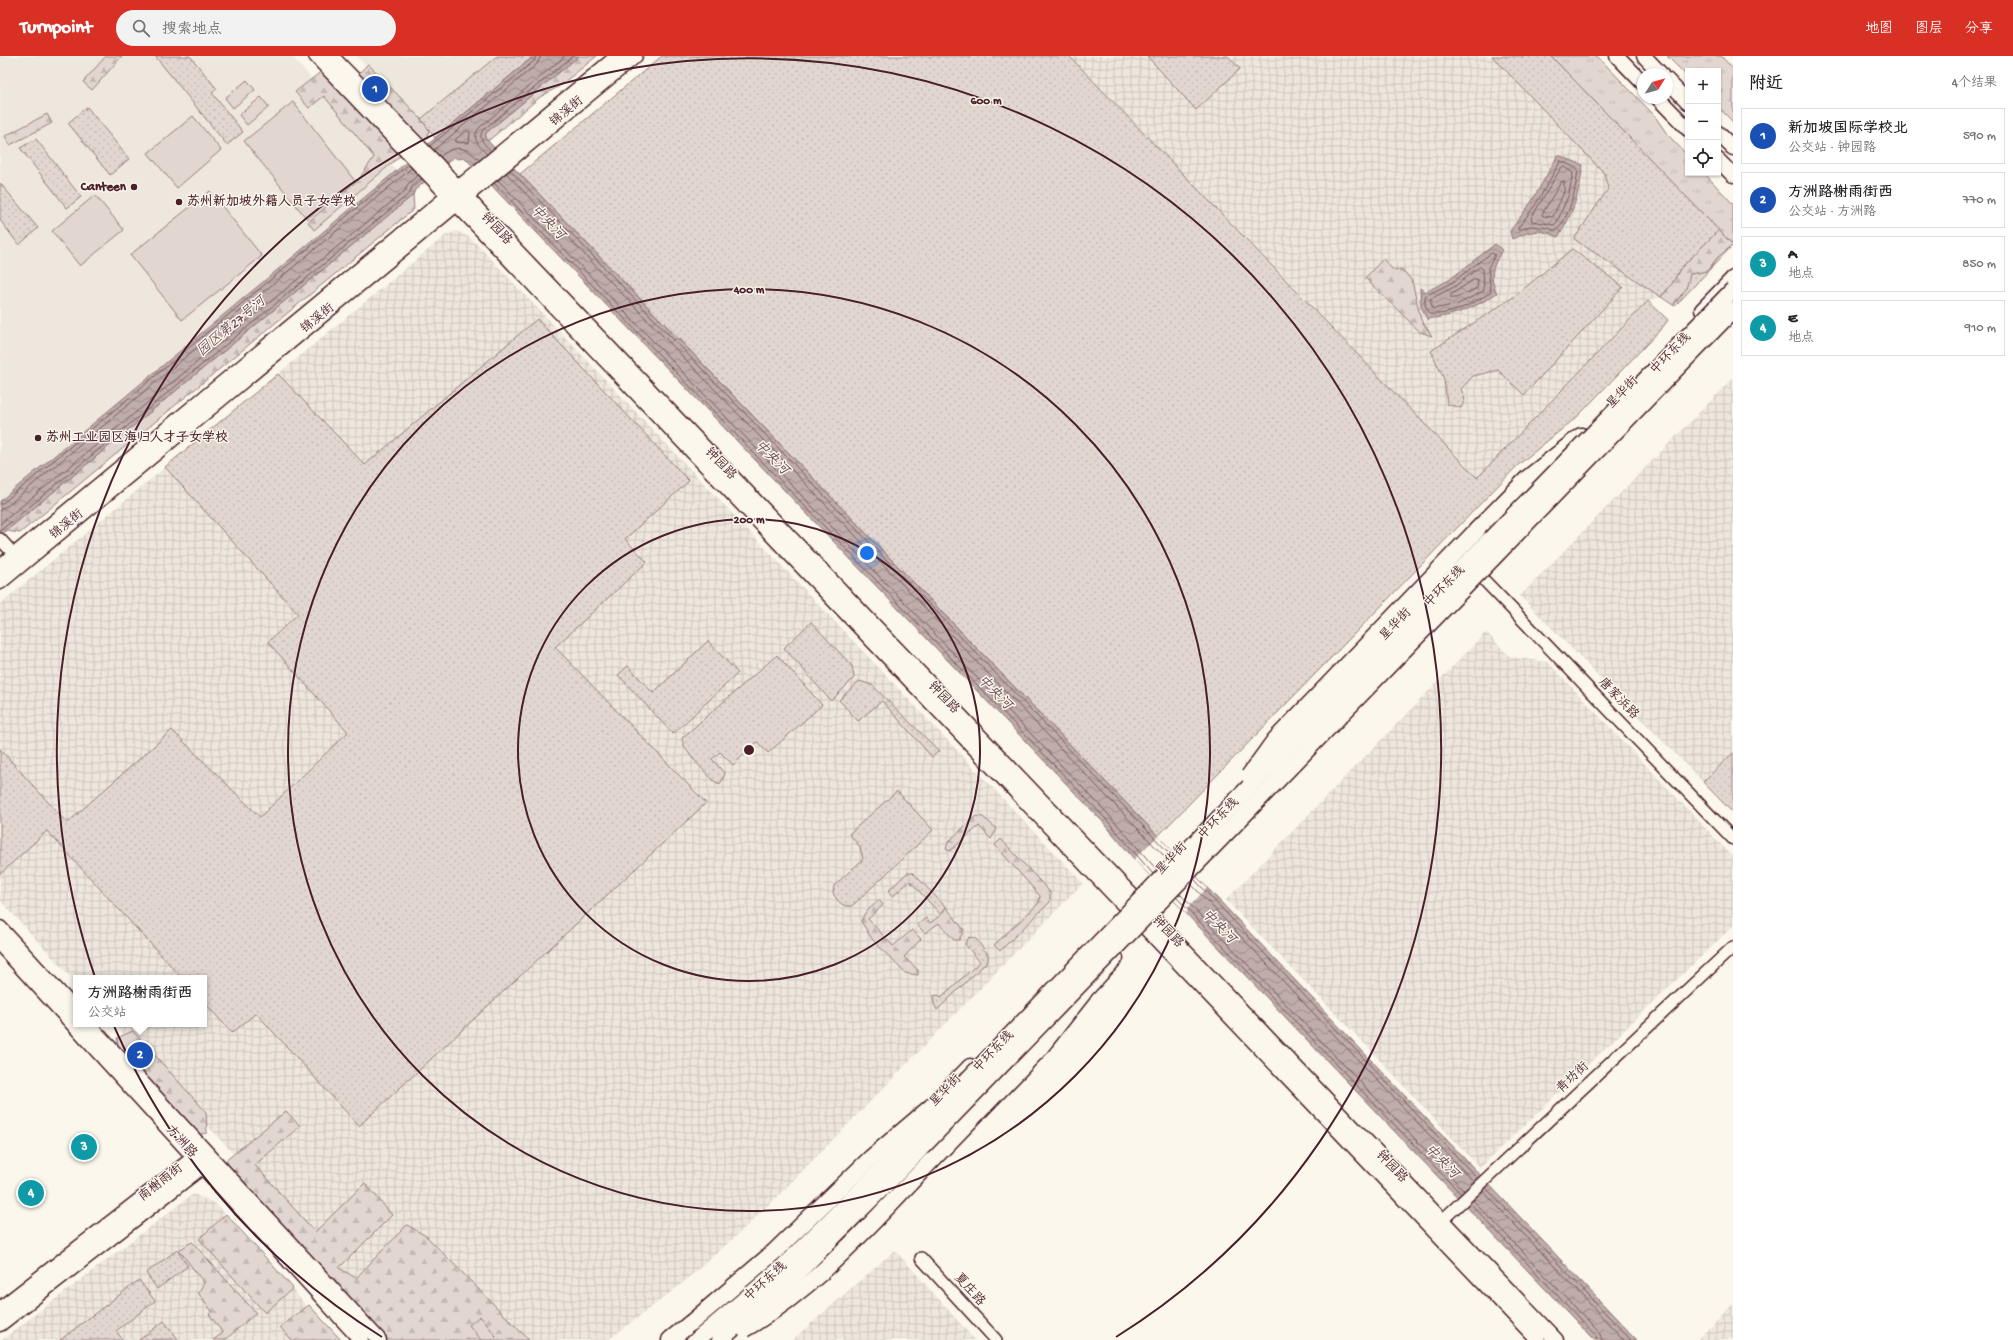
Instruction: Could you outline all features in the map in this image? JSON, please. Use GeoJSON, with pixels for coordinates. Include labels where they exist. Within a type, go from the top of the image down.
{"type":"FeatureCollection","features":[{"type":"Feature","properties":{"kind":"highway","name":"中环东线"},"geometry":{"type":"LineString","coordinates":[[697,1340],[756,1291],[812,1239],[1733,290]]}},
{"type":"Feature","properties":{"kind":"highway","name":"中环东线"},"geometry":{"type":"LineString","coordinates":[[720,1340],[794,1276],[892,1179],[1733,310]]}},
{"type":"Feature","properties":{"kind":"highway"},"geometry":{"type":"LineString","coordinates":[[1222,815],[1275,740],[1528,478],[1581,436]]}},
{"type":"Feature","properties":{"kind":"highway"},"geometry":{"type":"LineString","coordinates":[[726,1340],[766,1317],[805,1286],[847,1247],[1038,1050],[1083,993]]}},
{"type":"Feature","properties":{"kind":"highway"},"geometry":{"type":"LineString","coordinates":[[670,1340],[774,1252],[914,1120],[974,1073]]}},
{"type":"Feature","properties":{"kind":"main road","name":"钟园路"},"geometry":{"type":"LineString","coordinates":[[316,56],[415,150]]}},
{"type":"Feature","properties":{"kind":"main road","name":"钟园路"},"geometry":{"type":"LineString","coordinates":[[331,56],[457,196],[1130,903],[1438,1225],[1556,1340]]}},
{"type":"Feature","properties":{"kind":"main road","name":"锦溪街"},"geometry":{"type":"LineString","coordinates":[[505,157],[618,56]]}},
{"type":"Feature","properties":{"kind":"main road","name":"锦溪街"},"geometry":{"type":"LineString","coordinates":[[0,582],[18,559],[480,176],[635,56]]}},
{"type":"Feature","properties":{"kind":"main road"},"geometry":{"type":"LineString","coordinates":[[1617,56],[1637,77]]}},
{"type":"Feature","properties":{"kind":"main road"},"geometry":{"type":"LineString","coordinates":[[1644,56],[1656,68]]}},
{"type":"Feature","properties":{"kind":"main road"},"geometry":{"type":"LineString","coordinates":[[1673,86],[1685,99]]}},
{"type":"Feature","properties":{"kind":"main road"},"geometry":{"type":"LineString","coordinates":[[1664,104],[1685,126]]}},
{"type":"Feature","properties":{"kind":"main road"},"geometry":{"type":"LineString","coordinates":[[1721,136],[1733,148]]}},
{"type":"Feature","properties":{"kind":"main road"},"geometry":{"type":"LineString","coordinates":[[1721,163],[1733,175]]}},
{"type":"Feature","properties":{"kind":"main road","name":"星华街"},"geometry":{"type":"LineString","coordinates":[[682,1340],[737,1294],[799,1237],[876,1162],[1130,903],[1280,743],[1581,436],[1733,278]]}},
{"type":"Feature","properties":{"kind":"main road"},"geometry":{"type":"LineString","coordinates":[[1675,381],[1691,342],[1733,300]]}},
{"type":"Feature","properties":{"kind":"main road","name":"星华街"},"geometry":{"type":"LineString","coordinates":[[730,1340],[800,1282],[1083,993],[1172,898],[1733,321]]}},
{"type":"Feature","properties":{"kind":"main road","name":"锦溪街"},"geometry":{"type":"LineString","coordinates":[[0,567],[18,559]]}},
{"type":"Feature","properties":{"kind":"main road"},"geometry":{"type":"LineString","coordinates":[[0,928],[73,1008]]}},
{"type":"Feature","properties":{"kind":"main road","name":"方洲路"},"geometry":{"type":"LineString","coordinates":[[0,944],[73,1022]]}},
{"type":"Feature","properties":{"kind":"main road","name":"方洲路"},"geometry":{"type":"LineString","coordinates":[[78,1027],[202,1159],[379,1340]]}},
{"type":"Feature","properties":{"kind":"main road","name":"方洲路"},"geometry":{"type":"LineString","coordinates":[[91,1027],[202,1159],[361,1340]]}},
{"type":"Feature","properties":{"kind":"main road","name":"南榭雨街"},"geometry":{"type":"LineString","coordinates":[[0,1309],[202,1159]]}},
{"type":"Feature","properties":{"kind":"main road","name":"南榭雨街"},"geometry":{"type":"LineString","coordinates":[[0,1324],[202,1159]]}},
{"type":"Feature","properties":{"kind":"main road","name":"钟园路"},"geometry":{"type":"LineString","coordinates":[[1438,1225],[1538,1340]]}},
{"type":"Feature","properties":{"kind":"street"},"geometry":{"type":"LineString","coordinates":[[0,540],[18,559]]}},
{"type":"Feature","properties":{"kind":"street","name":"唐家浜路"},"geometry":{"type":"LineString","coordinates":[[1483,579],[1733,839]]}},
{"type":"Feature","properties":{"kind":"street","name":"青坊街"},"geometry":{"type":"LineString","coordinates":[[1438,1225],[1733,947]]}},
{"type":"Feature","properties":{"kind":"street","name":"夏庄路"},"geometry":{"type":"LineString","coordinates":[[921,1258],[996,1340]]}},
{"type":"Feature","properties":{"kind":"shaded area","name":"苏州新加坡外籍人员子女学校"},"geometry":{"type":"Polygon","coordinates":[[[0,56],[291,56],[396,170],[0,501],[0,56]]]}},
{"type":"Feature","properties":{"kind":"shaded area"},"geometry":{"type":"Polygon","coordinates":[[[356,56],[497,56],[419,121],[356,56]]]}},
{"type":"Feature","properties":{"kind":"shaded area"},"geometry":{"type":"Polygon","coordinates":[[[1069,56],[1551,56],[1678,186],[1672,284],[1661,297],[1648,301],[1477,478],[1069,56]]]}},
{"type":"Feature","properties":{"kind":"shaded area"},"geometry":{"type":"Polygon","coordinates":[[[457,231],[471,238],[1083,883],[783,1191],[735,1237],[679,1286],[608,1340],[405,1340],[117,1027],[207,1027],[207,975],[73,975],[73,980],[0,900],[0,604],[446,235],[457,231]]]}},
{"type":"Feature","properties":{"kind":"shaded area"},"geometry":{"type":"Polygon","coordinates":[[[1733,378],[1733,753],[1703,782],[1520,596],[1733,378]]]}},
{"type":"Feature","properties":{"kind":"shaded area"},"geometry":{"type":"Polygon","coordinates":[[[1486,632],[1510,657],[1548,662],[1733,857],[1733,926],[1480,1168],[1360,1039],[1226,900],[1486,632]]]}},
{"type":"Feature","properties":{"kind":"shaded area"},"geometry":{"type":"Polygon","coordinates":[[[193,1194],[215,1203],[337,1340],[2,1340],[193,1194]]]}},
{"type":"Feature","properties":{"kind":"shaded area"},"geometry":{"type":"Polygon","coordinates":[[[895,1250],[975,1340],[792,1340],[895,1250]]]}},
{"type":"Feature","properties":{"kind":"shaded area"},"geometry":{"type":"Polygon","coordinates":[[[1733,1304],[1733,1340],[1697,1340],[1733,1304]]]}},
{"type":"Feature","properties":{"kind":"green space"},"geometry":{"type":"Polygon","coordinates":[[[106,56],[122,56],[92,90],[83,82],[106,56]]]}},
{"type":"Feature","properties":{"kind":"green space"},"geometry":{"type":"Polygon","coordinates":[[[155,56],[190,56],[217,89],[212,93],[243,132],[227,145],[155,56]]]}},
{"type":"Feature","properties":{"kind":"green space"},"geometry":{"type":"Polygon","coordinates":[[[497,56],[534,56],[435,138],[421,119],[497,56]]]}},
{"type":"Feature","properties":{"kind":"green space"},"geometry":{"type":"Polygon","coordinates":[[[579,56],[597,56],[558,87],[540,97],[488,141],[485,138],[486,133],[579,56]]]}},
{"type":"Feature","properties":{"kind":"green space"},"geometry":{"type":"Polygon","coordinates":[[[662,56],[1069,56],[1477,478],[1648,301],[1668,320],[1578,416],[1518,465],[1158,836],[520,174],[662,56]]]}},
{"type":"Feature","properties":{"kind":"green space"},"geometry":{"type":"Polygon","coordinates":[[[1147,56],[1228,56],[1240,69],[1196,110],[1147,56]]]}},
{"type":"Feature","properties":{"kind":"green space"},"geometry":{"type":"Polygon","coordinates":[[[1492,56],[1551,56],[1719,230],[1680,269],[1672,284],[1661,297],[1574,239],[1608,189],[1604,173],[1492,56]]]}},
{"type":"Feature","properties":{"kind":"green space"},"geometry":{"type":"Polygon","coordinates":[[[1551,56],[1597,56],[1637,97],[1637,104],[1643,104],[1654,115],[1667,134],[1685,153],[1685,176],[1707,176],[1733,204],[1733,245],[1551,56]]]}},
{"type":"Feature","properties":{"kind":"green space"},"geometry":{"type":"Polygon","coordinates":[[[1667,56],[1721,56],[1733,69],[1733,122],[1721,110],[1721,68],[1685,68],[1685,74],[1667,56]]]}},
{"type":"Feature","properties":{"kind":"green space"},"geometry":{"type":"Polygon","coordinates":[[[368,64],[421,119],[429,130],[427,138],[421,141],[368,88],[359,73],[368,64]]]}},
{"type":"Feature","properties":{"kind":"green space"},"geometry":{"type":"Polygon","coordinates":[[[327,67],[407,150],[314,230],[308,222],[359,179],[374,157],[324,96],[309,108],[295,92],[327,67]]]}},
{"type":"Feature","properties":{"kind":"green space"},"geometry":{"type":"Polygon","coordinates":[[[247,80],[255,90],[233,108],[225,98],[247,80]]]}},
{"type":"Feature","properties":{"kind":"green space"},"geometry":{"type":"Polygon","coordinates":[[[261,97],[269,107],[247,125],[239,115],[261,97]]]}},
{"type":"Feature","properties":{"kind":"green space"},"geometry":{"type":"Polygon","coordinates":[[[293,102],[355,181],[307,219],[244,141],[293,102]]]}},
{"type":"Feature","properties":{"kind":"green space"},"geometry":{"type":"Polygon","coordinates":[[[87,107],[129,159],[110,175],[68,123],[87,107]]]}},
{"type":"Feature","properties":{"kind":"green space"},"geometry":{"type":"Polygon","coordinates":[[[47,114],[52,123],[10,145],[5,136],[47,114]]]}},
{"type":"Feature","properties":{"kind":"green space"},"geometry":{"type":"Polygon","coordinates":[[[193,116],[221,150],[177,188],[148,153],[193,116]]]}},
{"type":"Feature","properties":{"kind":"green space"},"geometry":{"type":"Polygon","coordinates":[[[36,139],[81,197],[67,208],[20,148],[36,139]]]}},
{"type":"Feature","properties":{"kind":"green space"},"geometry":{"type":"Polygon","coordinates":[[[0,183],[38,228],[19,245],[0,220],[0,183]]]}},
{"type":"Feature","properties":{"kind":"green space"},"geometry":{"type":"Polygon","coordinates":[[[210,191],[262,256],[182,320],[130,255],[210,191]]]}},
{"type":"Feature","properties":{"kind":"green space"},"geometry":{"type":"Polygon","coordinates":[[[95,195],[124,230],[80,266],[52,231],[95,195]]]}},
{"type":"Feature","properties":{"kind":"green space"},"geometry":{"type":"Polygon","coordinates":[[[413,195],[414,209],[20,533],[6,531],[413,195]]]}},
{"type":"Feature","properties":{"kind":"green space"},"geometry":{"type":"Polygon","coordinates":[[[1719,230],[1733,245],[1718,257],[1707,271],[1690,274],[1686,289],[1673,305],[1661,297],[1672,284],[1680,269],[1719,230]]]}},
{"type":"Feature","properties":{"kind":"green space"},"geometry":{"type":"Polygon","coordinates":[[[1733,245],[1675,306],[1673,305],[1682,295],[1690,274],[1705,271],[1711,267],[1718,257],[1733,245]]]}},
{"type":"Feature","properties":{"kind":"green space"},"geometry":{"type":"Polygon","coordinates":[[[1572,249],[1623,287],[1524,395],[1498,370],[1473,376],[1461,389],[1465,399],[1461,408],[1447,404],[1444,379],[1431,351],[1515,296],[1572,249]]]}},
{"type":"Feature","properties":{"kind":"green space"},"geometry":{"type":"Polygon","coordinates":[[[1383,259],[1394,271],[1402,269],[1412,281],[1421,320],[1432,336],[1420,332],[1365,278],[1383,259]]]}},
{"type":"Feature","properties":{"kind":"green space"},"geometry":{"type":"Polygon","coordinates":[[[537,319],[689,481],[625,539],[647,562],[555,647],[706,803],[359,1126],[256,1013],[232,1033],[207,1005],[207,975],[179,975],[47,831],[0,874],[0,749],[67,823],[172,730],[260,817],[348,732],[268,642],[298,614],[165,467],[278,374],[365,465],[537,319]]]}},
{"type":"Feature","properties":{"kind":"green space"},"geometry":{"type":"Polygon","coordinates":[[[811,622],[852,666],[854,678],[831,701],[784,648],[811,622]]]}},
{"type":"Feature","properties":{"kind":"green space"},"geometry":{"type":"Polygon","coordinates":[[[708,641],[738,673],[673,734],[618,675],[628,666],[653,693],[708,641]]]}},
{"type":"Feature","properties":{"kind":"green space"},"geometry":{"type":"Polygon","coordinates":[[[777,655],[822,705],[768,753],[757,742],[733,765],[720,752],[712,759],[725,774],[720,784],[715,782],[690,755],[683,743],[682,738],[777,655]]]}},
{"type":"Feature","properties":{"kind":"green space"},"geometry":{"type":"Polygon","coordinates":[[[859,681],[872,685],[939,751],[932,757],[882,701],[858,721],[839,700],[859,681]]]}},
{"type":"Feature","properties":{"kind":"green space"},"geometry":{"type":"Polygon","coordinates":[[[1733,753],[1733,813],[1703,782],[1733,753]]]}},
{"type":"Feature","properties":{"kind":"green space"},"geometry":{"type":"Polygon","coordinates":[[[897,791],[933,830],[852,906],[843,905],[833,893],[834,886],[863,859],[860,847],[849,834],[897,791]]]}},
{"type":"Feature","properties":{"kind":"green space"},"geometry":{"type":"Polygon","coordinates":[[[976,816],[983,817],[997,829],[991,839],[979,826],[950,851],[946,849],[948,842],[976,816]]]}},
{"type":"Feature","properties":{"kind":"green space"},"geometry":{"type":"Polygon","coordinates":[[[1001,839],[1050,892],[1050,902],[1000,951],[994,945],[1038,904],[1040,896],[995,845],[1001,839]]]}},
{"type":"Feature","properties":{"kind":"green space"},"geometry":{"type":"Polygon","coordinates":[[[907,873],[913,873],[946,907],[941,915],[910,881],[892,897],[888,891],[907,873]]]}},
{"type":"Feature","properties":{"kind":"green space"},"geometry":{"type":"Polygon","coordinates":[[[879,900],[883,905],[868,919],[893,946],[912,930],[921,939],[904,957],[918,970],[918,975],[905,973],[872,939],[861,921],[865,913],[879,900]]]}},
{"type":"Feature","properties":{"kind":"green space"},"geometry":{"type":"Polygon","coordinates":[[[946,907],[964,930],[959,940],[954,940],[939,923],[925,933],[917,925],[926,918],[930,923],[941,915],[946,907]]]}},
{"type":"Feature","properties":{"kind":"green space"},"geometry":{"type":"Polygon","coordinates":[[[969,937],[975,938],[988,954],[988,961],[937,1010],[934,1004],[933,996],[938,995],[941,997],[980,962],[965,944],[969,937]]]}},
{"type":"Feature","properties":{"kind":"green space"},"geometry":{"type":"Polygon","coordinates":[[[133,1031],[206,1112],[207,1133],[195,1135],[118,1049],[117,1038],[133,1031]]]}},
{"type":"Feature","properties":{"kind":"green space"},"geometry":{"type":"Polygon","coordinates":[[[286,1111],[300,1126],[255,1165],[315,1232],[365,1183],[392,1215],[339,1268],[356,1278],[407,1225],[426,1236],[529,1340],[385,1340],[224,1162],[286,1111]]]}},
{"type":"Feature","properties":{"kind":"green space"},"geometry":{"type":"Polygon","coordinates":[[[226,1214],[293,1288],[265,1313],[199,1239],[226,1214]]]}},
{"type":"Feature","properties":{"kind":"green space"},"geometry":{"type":"Polygon","coordinates":[[[192,1242],[256,1313],[225,1340],[213,1340],[223,1333],[209,1314],[212,1311],[198,1293],[204,1283],[179,1250],[192,1242]]]}},
{"type":"Feature","properties":{"kind":"green space"},"geometry":{"type":"Polygon","coordinates":[[[177,1250],[188,1266],[157,1289],[146,1273],[177,1250]]]}},
{"type":"Feature","properties":{"kind":"green space"},"geometry":{"type":"Polygon","coordinates":[[[139,1280],[155,1301],[116,1331],[123,1340],[60,1340],[139,1280]]]}},
{"type":"Feature","properties":{"kind":"green space"},"geometry":{"type":"Polygon","coordinates":[[[309,1305],[341,1340],[292,1340],[280,1327],[309,1305]]]}},
{"type":"Feature","properties":{"kind":"green space"},"geometry":{"type":"Polygon","coordinates":[[[480,1316],[496,1336],[492,1340],[481,1340],[469,1325],[480,1316]]]}},
{"type":"Feature","properties":{"kind":"green space"},"geometry":{"type":"Polygon","coordinates":[[[164,1321],[178,1339],[139,1340],[164,1321]]]}},
{"type":"Feature","properties":{"kind":"water"},"geometry":{"type":"Polygon","coordinates":[[[534,56],[579,56],[486,133],[485,138],[1158,836],[1637,1340],[1594,1340],[1134,859],[1102,821],[465,158],[458,159],[454,157],[415,190],[413,195],[0,536],[0,501],[534,56]]]}},
{"type":"Feature","properties":{"kind":"water"},"geometry":{"type":"Polygon","coordinates":[[[1558,155],[1583,165],[1580,185],[1575,202],[1564,228],[1558,237],[1545,232],[1530,232],[1512,239],[1510,231],[1532,201],[1558,155]]]}},
{"type":"Feature","properties":{"kind":"water"},"geometry":{"type":"Polygon","coordinates":[[[1495,244],[1502,250],[1494,266],[1492,276],[1497,293],[1481,303],[1464,310],[1446,316],[1427,319],[1421,306],[1420,288],[1425,292],[1449,280],[1495,244]]]}},
{"type":"Feature","properties":{"kind":"pier"},"geometry":{"type":"Polygon","coordinates":[[[1158,836],[1207,888],[1188,908],[1187,914],[1134,859],[1158,836]]]}},
{"type":"Feature","properties":{"kind":"place","name":"新加坡国际学校北"},"geometry":{"type":"Point","coordinates":[375,89]}},
{"type":"Feature","properties":{"kind":"place","name":"Canteen"},"geometry":{"type":"Point","coordinates":[134,187]}},
{"type":"Feature","properties":{"kind":"place","name":"苏州新加坡外籍人员子女学校"},"geometry":{"type":"Point","coordinates":[179,202]}},
{"type":"Feature","properties":{"kind":"place","name":"苏州工业园区海归人才子女学校"},"geometry":{"type":"Point","coordinates":[38,438]}},
{"type":"Feature","properties":{"kind":"place","name":"方洲路榭雨街西"},"geometry":{"type":"Point","coordinates":[140,1055]}},
{"type":"Feature","properties":{"kind":"place","name":"A"},"geometry":{"type":"Point","coordinates":[84,1147]}},
{"type":"Feature","properties":{"kind":"place","name":"E"},"geometry":{"type":"Point","coordinates":[31,1193]}},
{"type":"Feature","properties":{"kind":"water label","name":"中央河"},"geometry":{"type":"Point","coordinates":[547,223]}},
{"type":"Feature","properties":{"kind":"water label","name":"园区第27号河"},"geometry":{"type":"Point","coordinates":[232,327]}},
{"type":"Feature","properties":{"kind":"water label","name":"中央河"},"geometry":{"type":"Point","coordinates":[771,458]}},
{"type":"Feature","properties":{"kind":"water label","name":"中央河"},"geometry":{"type":"Point","coordinates":[994,693]}},
{"type":"Feature","properties":{"kind":"water label","name":"中央河"},"geometry":{"type":"Point","coordinates":[1218,927]}},
{"type":"Feature","properties":{"kind":"water label","name":"中央河"},"geometry":{"type":"Point","coordinates":[1441,1162]}}]}
